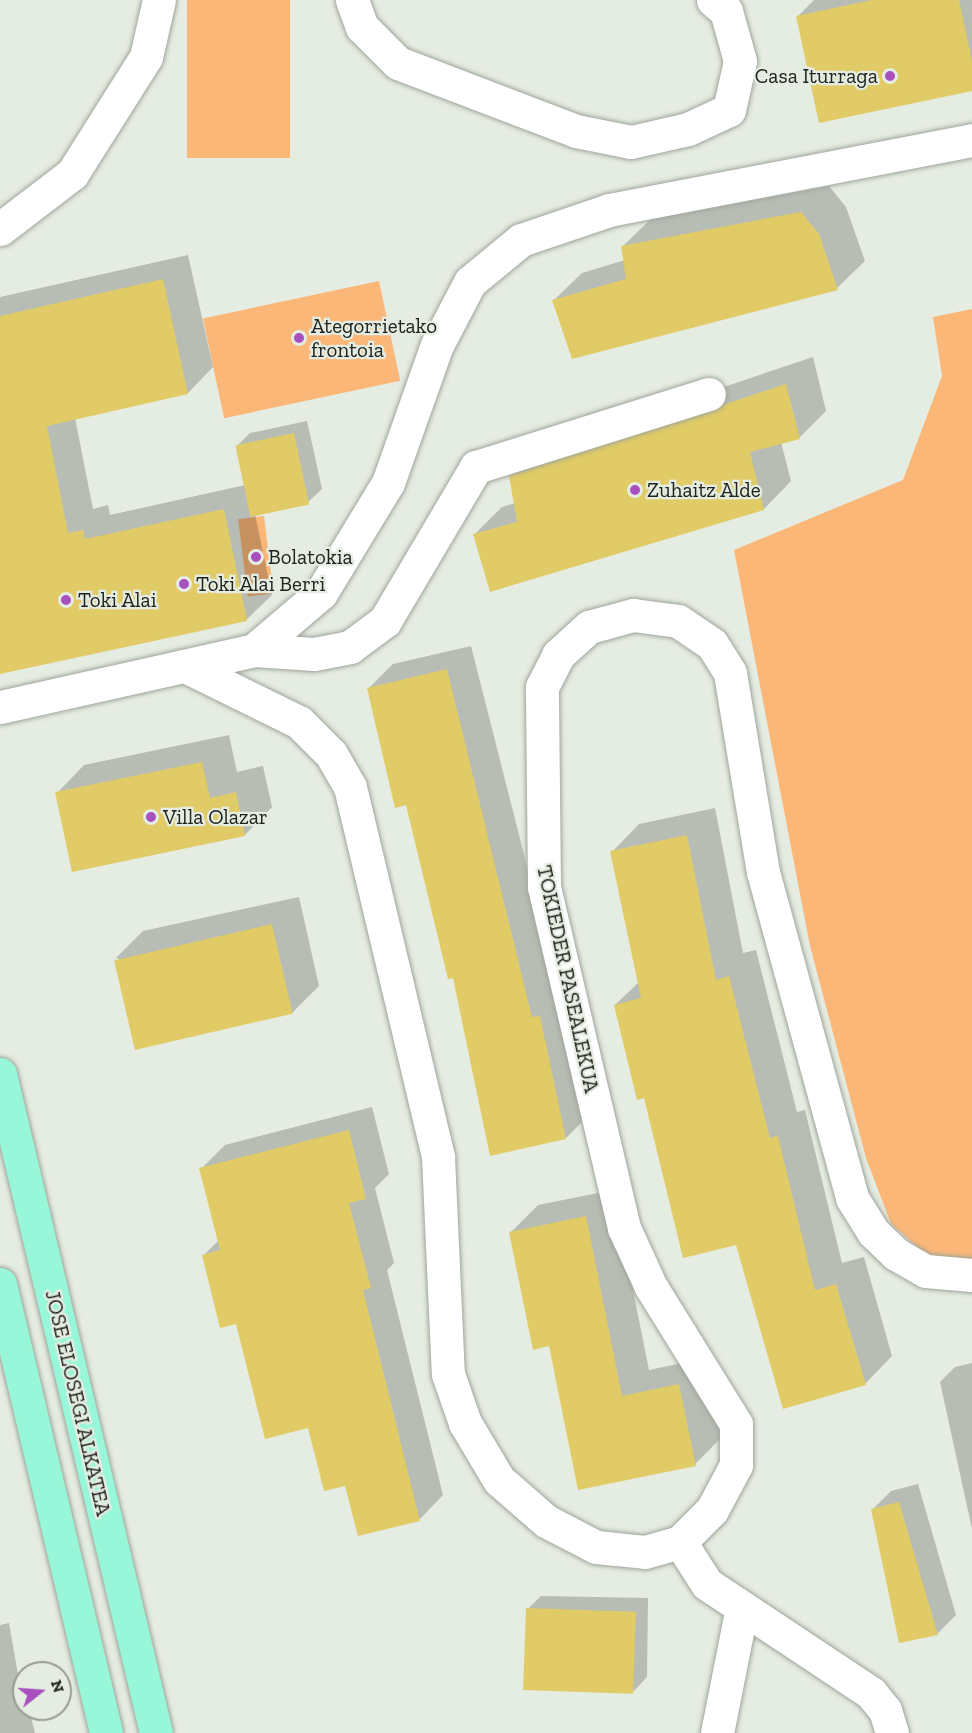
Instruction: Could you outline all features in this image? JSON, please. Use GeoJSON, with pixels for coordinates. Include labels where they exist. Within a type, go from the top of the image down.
{"type":"FeatureCollection","features":[{"type":"Feature","properties":{"kind":"main road","name":"JOSE ELOSEGI ALKATEA"},"geometry":{"type":"LineString","coordinates":[[0,1074],[156,1733]]}},
{"type":"Feature","properties":{"kind":"main road"},"geometry":{"type":"LineString","coordinates":[[0,1284],[106,1733]]}},
{"type":"Feature","properties":{"kind":"street"},"geometry":{"type":"LineString","coordinates":[[0,230],[72,174],[146,57],[159,0]]}},
{"type":"Feature","properties":{"kind":"street"},"geometry":{"type":"LineString","coordinates":[[352,0],[362,27],[398,63],[576,131],[631,142],[688,129],[729,110],[740,61],[726,11],[713,0]]}},
{"type":"Feature","properties":{"kind":"street"},"geometry":{"type":"LineString","coordinates":[[254,650],[321,593],[357,541],[388,483],[437,345],[470,282],[521,240],[609,210],[972,140]]}},
{"type":"Feature","properties":{"kind":"street"},"geometry":{"type":"LineString","coordinates":[[0,707],[187,667],[254,650],[314,654],[350,648],[385,621],[476,467],[709,394]]}},
{"type":"Feature","properties":{"kind":"street","name":"TOKIEDER PASEALEKUA"},"geometry":{"type":"LineString","coordinates":[[187,667],[299,723],[331,754],[350,787],[438,1157],[448,1374],[465,1423],[499,1480],[546,1521],[596,1547],[645,1552],[680,1542],[712,1510],[736,1465],[736,1424],[651,1287],[624,1228],[544,887],[542,687],[558,655],[589,627],[633,615],[678,621],[712,644],[730,673],[763,872],[852,1198],[873,1232],[896,1254],[926,1271],[972,1275]]}},
{"type":"Feature","properties":{"kind":"street"},"geometry":{"type":"LineString","coordinates":[[680,1542],[707,1584],[871,1693],[885,1710],[892,1733]]}},
{"type":"Feature","properties":{"kind":"street"},"geometry":{"type":"LineString","coordinates":[[717,1733],[742,1607]]}},
{"type":"Feature","properties":{"kind":"shaded area"},"geometry":{"type":"Polygon","coordinates":[[[187,0],[290,0],[290,158],[187,158],[187,0]]]}},
{"type":"Feature","properties":{"kind":"shaded area","name":"Ategorrietako frontoia"},"geometry":{"type":"Polygon","coordinates":[[[379,281],[400,381],[224,418],[203,318],[379,281]]]}},
{"type":"Feature","properties":{"kind":"shaded area"},"geometry":{"type":"Polygon","coordinates":[[[972,309],[972,1260],[931,1259],[891,1224],[866,1158],[810,946],[734,550],[903,480],[942,376],[933,317],[972,309]]]}},
{"type":"Feature","properties":{"kind":"shaded area","name":"Bolatokia"},"geometry":{"type":"Polygon","coordinates":[[[264,516],[274,593],[248,597],[238,519],[264,516]]]}},
{"type":"Feature","properties":{"kind":"building","name":"Casa Iturraga"},"geometry":{"type":"Polygon","coordinates":[[[872,0],[959,0],[972,61],[972,91],[819,123],[796,16],[872,0]]]}},
{"type":"Feature","properties":{"kind":"building"},"geometry":{"type":"Polygon","coordinates":[[[801,212],[819,234],[838,290],[572,359],[552,300],[626,279],[621,246],[801,212]]]}},
{"type":"Feature","properties":{"kind":"building"},"geometry":{"type":"Polygon","coordinates":[[[163,279],[188,394],[47,426],[68,533],[83,530],[85,539],[224,509],[247,621],[0,674],[0,316],[163,279]]]}},
{"type":"Feature","properties":{"kind":"building","name":"Zuhaitz Alde"},"geometry":{"type":"Polygon","coordinates":[[[786,384],[800,439],[750,452],[764,510],[490,592],[473,534],[517,522],[509,476],[786,384]]]}},
{"type":"Feature","properties":{"kind":"building"},"geometry":{"type":"Polygon","coordinates":[[[294,433],[309,504],[250,517],[235,445],[294,433]]]}},
{"type":"Feature","properties":{"kind":"building"},"geometry":{"type":"Polygon","coordinates":[[[447,669],[532,1017],[540,1016],[566,1139],[490,1156],[453,978],[448,979],[406,805],[395,808],[367,688],[447,669]]]}},
{"type":"Feature","properties":{"kind":"building","name":"Villa Olazar"},"geometry":{"type":"Polygon","coordinates":[[[202,762],[210,798],[236,792],[245,836],[72,872],[55,792],[202,762]]]}},
{"type":"Feature","properties":{"kind":"building"},"geometry":{"type":"Polygon","coordinates":[[[687,835],[716,980],[729,976],[770,1138],[778,1136],[815,1290],[836,1284],[866,1385],[783,1409],[736,1245],[683,1258],[644,1098],[637,1100],[614,1005],[641,998],[610,851],[687,835]]]}},
{"type":"Feature","properties":{"kind":"building"},"geometry":{"type":"Polygon","coordinates":[[[272,924],[293,1014],[135,1050],[114,960],[272,924]]]}},
{"type":"Feature","properties":{"kind":"building"},"geometry":{"type":"Polygon","coordinates":[[[349,1130],[366,1199],[349,1203],[371,1288],[363,1290],[420,1521],[358,1536],[345,1486],[324,1491],[308,1428],[265,1439],[236,1324],[220,1328],[202,1255],[220,1250],[199,1168],[349,1130]]]}},
{"type":"Feature","properties":{"kind":"building"},"geometry":{"type":"Polygon","coordinates":[[[586,1216],[622,1396],[679,1384],[696,1466],[578,1490],[549,1346],[533,1350],[509,1232],[586,1216]]]}},
{"type":"Feature","properties":{"kind":"building"},"geometry":{"type":"Polygon","coordinates":[[[899,1502],[938,1635],[899,1643],[871,1509],[899,1502]]]}},
{"type":"Feature","properties":{"kind":"building"},"geometry":{"type":"Polygon","coordinates":[[[526,1608],[636,1612],[633,1694],[523,1690],[526,1608]]]}},
{"type":"Feature","properties":{"kind":"place","name":"Casa Iturraga"},"geometry":{"type":"Point","coordinates":[890,76]}},
{"type":"Feature","properties":{"kind":"place","name":"Ategorrietako frontoia"},"geometry":{"type":"Point","coordinates":[299,338]}},
{"type":"Feature","properties":{"kind":"place","name":"Zuhaitz Alde"},"geometry":{"type":"Point","coordinates":[635,490]}},
{"type":"Feature","properties":{"kind":"place","name":"Bolatokia"},"geometry":{"type":"Point","coordinates":[256,557]}},
{"type":"Feature","properties":{"kind":"place","name":"Toki Alai Berri"},"geometry":{"type":"Point","coordinates":[184,584]}},
{"type":"Feature","properties":{"kind":"place","name":"Toki Alai"},"geometry":{"type":"Point","coordinates":[66,600]}},
{"type":"Feature","properties":{"kind":"place","name":"Villa Olazar"},"geometry":{"type":"Point","coordinates":[151,817]}}]}
